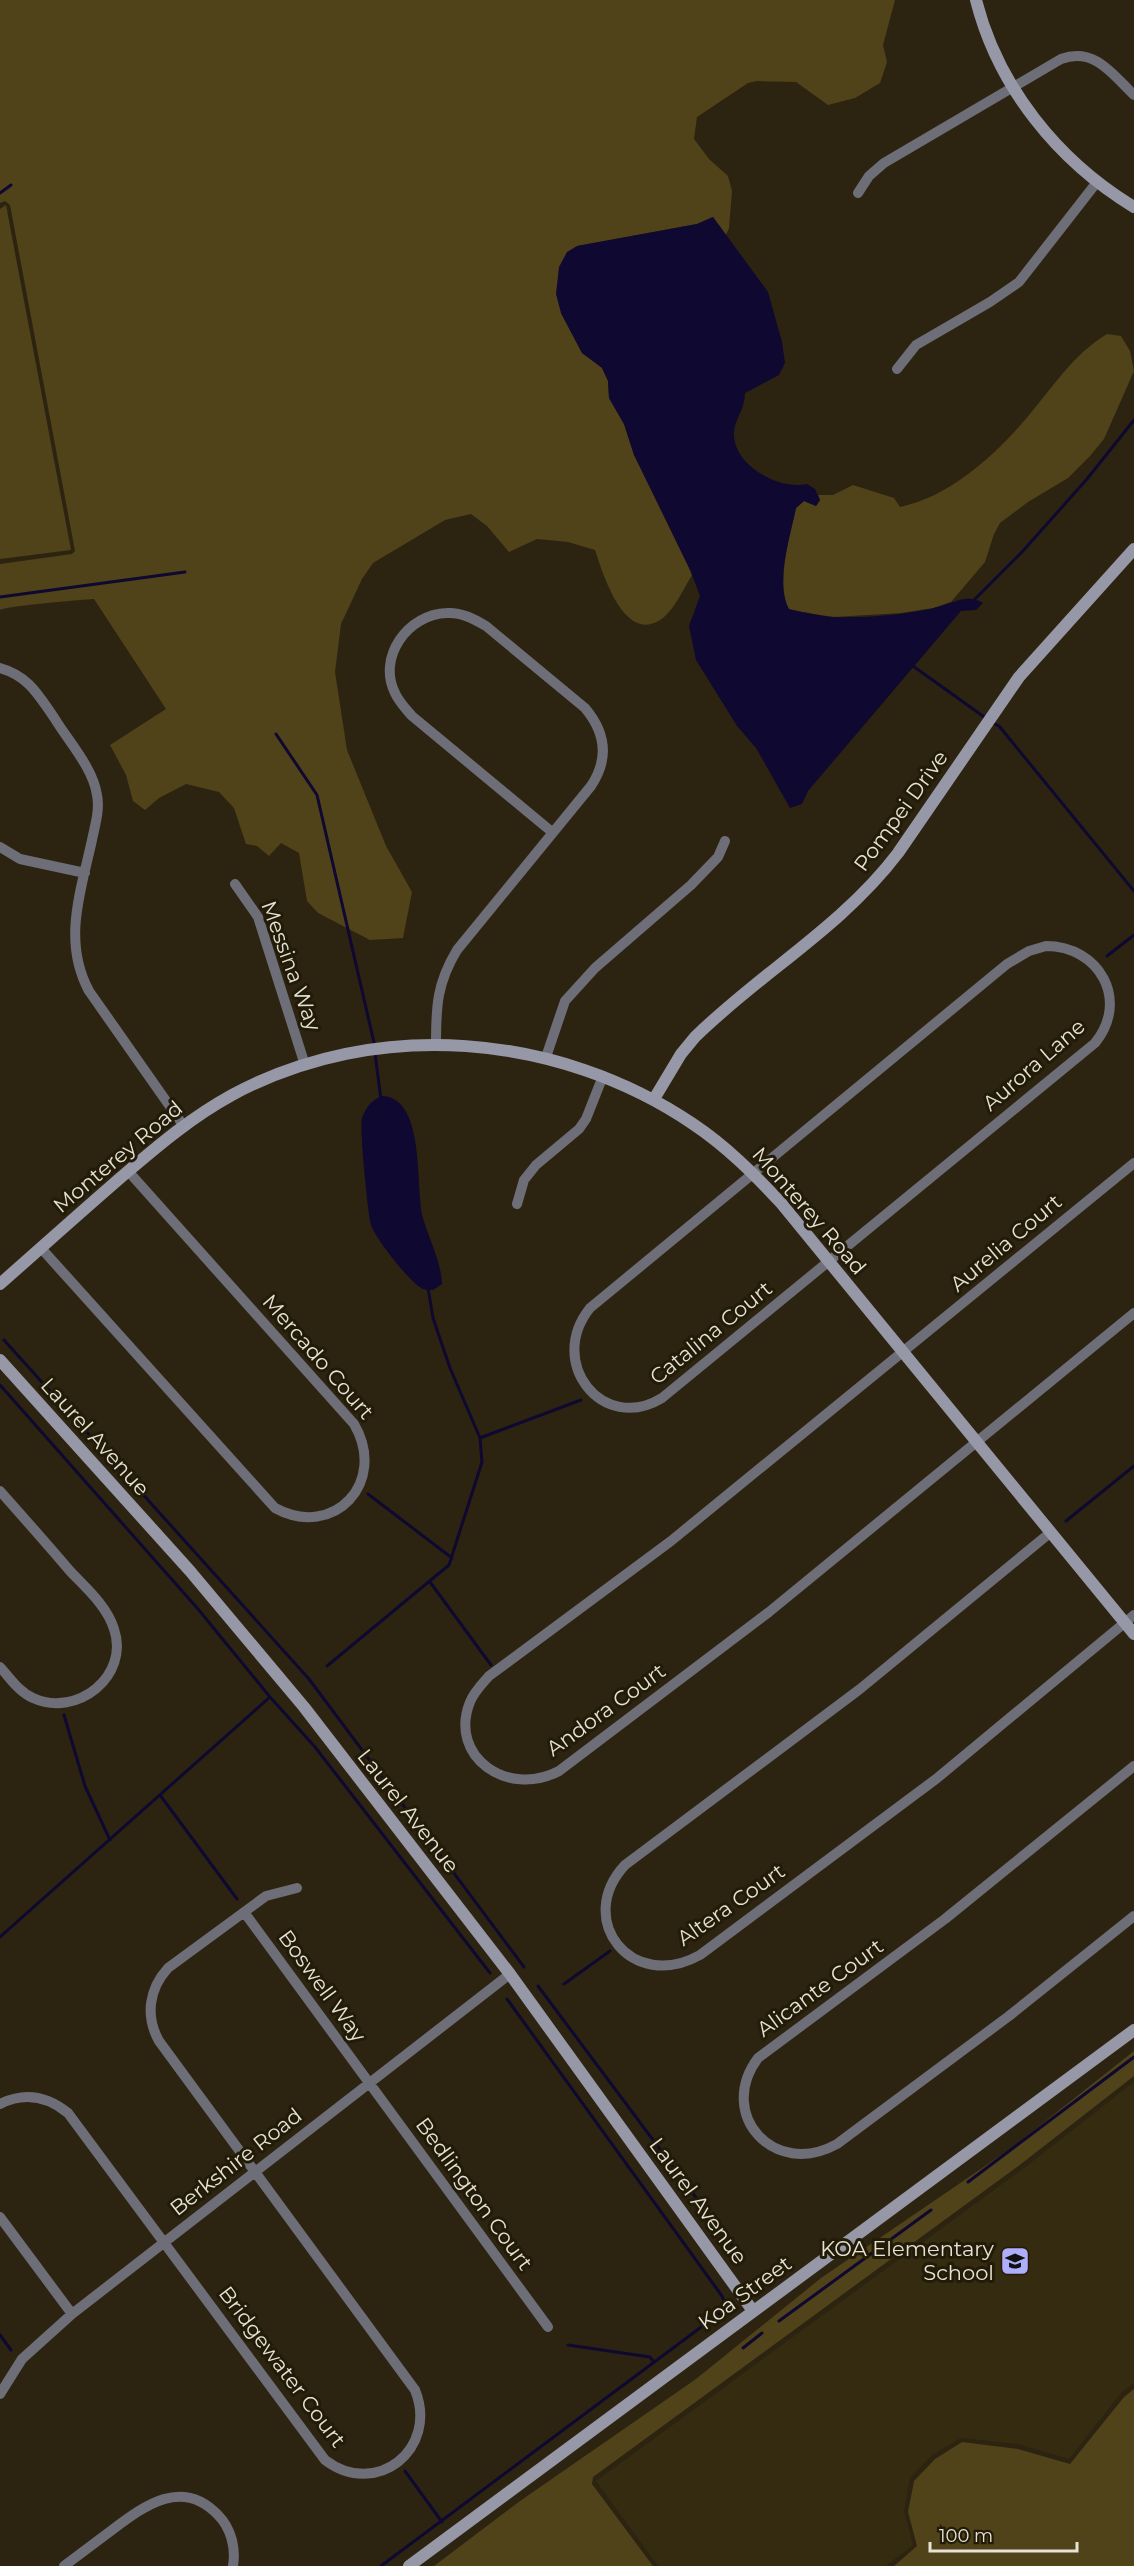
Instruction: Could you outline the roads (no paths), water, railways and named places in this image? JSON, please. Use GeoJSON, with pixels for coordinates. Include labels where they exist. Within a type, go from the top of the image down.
{"type":"FeatureCollection","features":[{"type":"Feature","properties":{"kind":"street"},"geometry":{"type":"LineString","coordinates":[[976,0],[989,37],[1012,86],[1053,141],[1097,182],[1134,207]]}},
{"type":"Feature","properties":{"kind":"street"},"geometry":{"type":"LineString","coordinates":[[858,193],[869,176],[884,163],[1060,59],[1081,56],[1098,60],[1134,94]]}},
{"type":"Feature","properties":{"kind":"street"},"geometry":{"type":"LineString","coordinates":[[897,369],[916,345],[990,302],[1019,282],[1097,182]]}},
{"type":"Feature","properties":{"kind":"street","name":"Pompei Drive"},"geometry":{"type":"LineString","coordinates":[[654,1100],[681,1054],[703,1029],[832,922],[879,878],[898,854],[997,707],[1036,656],[1134,549]]}},
{"type":"Feature","properties":{"kind":"street"},"geometry":{"type":"LineString","coordinates":[[436,1044],[436,1001],[445,970],[457,950],[591,786],[601,769],[604,749],[603,740],[592,716],[486,627],[472,618],[447,612],[418,621],[407,629],[392,655],[391,681],[394,692],[420,723],[552,832]]}},
{"type":"Feature","properties":{"kind":"street"},"geometry":{"type":"LineString","coordinates":[[0,668],[18,675],[36,691],[94,783],[98,810],[74,935],[75,955],[81,974],[94,999],[183,1125]]}},
{"type":"Feature","properties":{"kind":"street"},"geometry":{"type":"LineString","coordinates":[[546,1057],[566,1001],[595,968],[691,885],[718,857],[725,841]]}},
{"type":"Feature","properties":{"kind":"street"},"geometry":{"type":"LineString","coordinates":[[0,847],[20,859],[85,873]]}},
{"type":"Feature","properties":{"kind":"street","name":"Messina Way"},"geometry":{"type":"LineString","coordinates":[[235,884],[258,917],[305,1065]]}},
{"type":"Feature","properties":{"kind":"street","name":"Aurora Lane"},"geometry":{"type":"LineString","coordinates":[[754,1174],[1020,956],[1037,947],[1064,947],[1088,958],[1099,970],[1107,987],[1110,1005],[1106,1026],[1095,1043],[830,1262]]}},
{"type":"Feature","properties":{"kind":"street","name":"Monterey Road"},"geometry":{"type":"LineString","coordinates":[[0,1284],[183,1125],[233,1095],[305,1065],[367,1050],[436,1044],[506,1050],[546,1057],[603,1076],[654,1100],[693,1124],[754,1174],[830,1262],[1051,1532],[1129,1619],[1134,1634]]}},
{"type":"Feature","properties":{"kind":"street"},"geometry":{"type":"LineString","coordinates":[[517,1204],[524,1180],[536,1165],[579,1129],[586,1119],[603,1076]]}},
{"type":"Feature","properties":{"kind":"street","name":"Aurelia Court"},"geometry":{"type":"LineString","coordinates":[[904,1353],[1134,1163]]}},
{"type":"Feature","properties":{"kind":"street","name":"Mercado Court"},"geometry":{"type":"LineString","coordinates":[[41,1248],[275,1508],[294,1516],[313,1518],[328,1514],[345,1505],[360,1486],[365,1463],[362,1441],[354,1424],[128,1171]]}},
{"type":"Feature","properties":{"kind":"street","name":"Catalina Court"},"geometry":{"type":"LineString","coordinates":[[754,1174],[602,1297],[585,1314],[577,1329],[573,1350],[577,1369],[588,1389],[606,1401],[622,1406],[640,1407],[657,1402],[830,1262]]}},
{"type":"Feature","properties":{"kind":"street"},"geometry":{"type":"LineString","coordinates":[[977,1443],[1134,1313]]}},
{"type":"Feature","properties":{"kind":"street","name":"Andora Court"},"geometry":{"type":"LineString","coordinates":[[904,1353],[671,1541],[489,1676],[472,1696],[466,1717],[468,1739],[480,1760],[498,1774],[514,1780],[543,1778],[559,1770],[769,1612],[977,1443]]}},
{"type":"Feature","properties":{"kind":"street","name":"Laurel Avenue"},"geometry":{"type":"LineString","coordinates":[[0,1360],[190,1571],[296,1698],[510,1974],[753,2311]]}},
{"type":"Feature","properties":{"kind":"street"},"geometry":{"type":"LineString","coordinates":[[0,1491],[102,1606],[115,1630],[117,1646],[115,1661],[105,1680],[91,1693],[73,1702],[50,1703],[32,1698],[21,1690],[0,1667]]}},
{"type":"Feature","properties":{"kind":"street","name":"Altera Court"},"geometry":{"type":"LineString","coordinates":[[1051,1532],[860,1689],[625,1865],[613,1882],[606,1902],[608,1924],[616,1943],[628,1955],[657,1966],[670,1967],[700,1955],[936,1779],[1129,1619]]}},
{"type":"Feature","properties":{"kind":"street","name":"Alicante Court"},"geometry":{"type":"LineString","coordinates":[[1134,1766],[945,1919],[758,2058],[747,2075],[744,2095],[746,2112],[754,2129],[774,2148],[792,2154],[813,2154],[837,2144],[1009,2016],[1134,1916]]}},
{"type":"Feature","properties":{"kind":"street","name":"Bridgewater Court"},"geometry":{"type":"LineString","coordinates":[[0,2104],[12,2099],[35,2097],[51,2102],[68,2113],[325,2460],[343,2471],[366,2474],[378,2473],[401,2460],[409,2452],[419,2431],[420,2408],[415,2390],[159,2041],[150,2014],[156,1985],[168,1968],[266,1896],[297,1887]]}},
{"type":"Feature","properties":{"kind":"street","name":"Boswell Way"},"geometry":{"type":"LineString","coordinates":[[244,1912],[369,2083]]}},
{"type":"Feature","properties":{"kind":"street","name":"Berkshire Road"},"geometry":{"type":"LineString","coordinates":[[0,2394],[22,2359],[72,2314],[510,1974]]}},
{"type":"Feature","properties":{"kind":"street","name":"Koa Street"},"geometry":{"type":"LineString","coordinates":[[409,2566],[1134,2030]]}},
{"type":"Feature","properties":{"kind":"street","name":"Bedlington Court"},"geometry":{"type":"LineString","coordinates":[[369,2083],[548,2327]]}},
{"type":"Feature","properties":{"kind":"street"},"geometry":{"type":"LineString","coordinates":[[0,2217],[72,2314]]}},
{"type":"Feature","properties":{"kind":"street"},"geometry":{"type":"LineString","coordinates":[[64,2566],[143,2507],[161,2499],[179,2497],[205,2504],[221,2518],[232,2540],[233,2566]]}},
{"type":"Feature","properties":{"kind":"waterway"},"geometry":{"type":"LineString","coordinates":[[0,193],[11,185]]}},
{"type":"Feature","properties":{"kind":"waterway"},"geometry":{"type":"LineString","coordinates":[[974,600],[1022,552],[1087,479],[1134,420]]}},
{"type":"Feature","properties":{"kind":"waterway"},"geometry":{"type":"LineString","coordinates":[[0,597],[185,572]]}},
{"type":"Feature","properties":{"kind":"waterway"},"geometry":{"type":"LineString","coordinates":[[913,666],[987,719]]}},
{"type":"Feature","properties":{"kind":"waterway"},"geometry":{"type":"LineString","coordinates":[[993,723],[999,726],[1134,891]]}},
{"type":"Feature","properties":{"kind":"waterway"},"geometry":{"type":"LineString","coordinates":[[276,734],[317,795],[375,1047]]}},
{"type":"Feature","properties":{"kind":"waterway"},"geometry":{"type":"LineString","coordinates":[[1107,956],[1134,935]]}},
{"type":"Feature","properties":{"kind":"waterway"},"geometry":{"type":"LineString","coordinates":[[375,1053],[381,1100]]}},
{"type":"Feature","properties":{"kind":"waterway"},"geometry":{"type":"LineString","coordinates":[[327,1666],[449,1565],[482,1462],[480,1438],[450,1368],[433,1318],[428,1288]]}},
{"type":"Feature","properties":{"kind":"waterway"},"geometry":{"type":"LineString","coordinates":[[4,1340],[309,1679],[524,1967]]}},
{"type":"Feature","properties":{"kind":"waterway"},"geometry":{"type":"LineString","coordinates":[[0,1385],[198,1609],[270,1697],[315,1747],[490,1973]]}},
{"type":"Feature","properties":{"kind":"waterway"},"geometry":{"type":"LineString","coordinates":[[480,1438],[581,1400]]}},
{"type":"Feature","properties":{"kind":"waterway"},"geometry":{"type":"LineString","coordinates":[[1066,1521],[1134,1466]]}},
{"type":"Feature","properties":{"kind":"waterway"},"geometry":{"type":"LineString","coordinates":[[368,1494],[452,1558]]}},
{"type":"Feature","properties":{"kind":"waterway"},"geometry":{"type":"LineString","coordinates":[[430,1582],[491,1665]]}},
{"type":"Feature","properties":{"kind":"waterway"},"geometry":{"type":"LineString","coordinates":[[0,1937],[270,1697]]}},
{"type":"Feature","properties":{"kind":"waterway"},"geometry":{"type":"LineString","coordinates":[[64,1715],[85,1786],[110,1840]]}},
{"type":"Feature","properties":{"kind":"waterway"},"geometry":{"type":"LineString","coordinates":[[160,1795],[237,1899]]}},
{"type":"Feature","properties":{"kind":"waterway"},"geometry":{"type":"LineString","coordinates":[[564,1984],[610,1951]]}},
{"type":"Feature","properties":{"kind":"waterway"},"geometry":{"type":"LineString","coordinates":[[538,1986],[739,2255]]}},
{"type":"Feature","properties":{"kind":"waterway"},"geometry":{"type":"LineString","coordinates":[[381,2566],[720,2313],[726,2306],[722,2296],[507,1999]]}},
{"type":"Feature","properties":{"kind":"waterway"},"geometry":{"type":"LineString","coordinates":[[968,2182],[1134,2057]]}},
{"type":"Feature","properties":{"kind":"waterway"},"geometry":{"type":"LineString","coordinates":[[779,2321],[931,2210]]}},
{"type":"Feature","properties":{"kind":"waterway"},"geometry":{"type":"LineString","coordinates":[[743,2348],[762,2333]]}},
{"type":"Feature","properties":{"kind":"waterway"},"geometry":{"type":"LineString","coordinates":[[0,2335],[11,2350]]}},
{"type":"Feature","properties":{"kind":"waterway"},"geometry":{"type":"LineString","coordinates":[[568,2345],[650,2357],[654,2362]]}},
{"type":"Feature","properties":{"kind":"waterway"},"geometry":{"type":"LineString","coordinates":[[405,2471],[442,2522]]}},
{"type":"Feature","properties":{"kind":"place","name":"KOA Elementary School"},"geometry":{"type":"Point","coordinates":[1015,2261]}}]}
